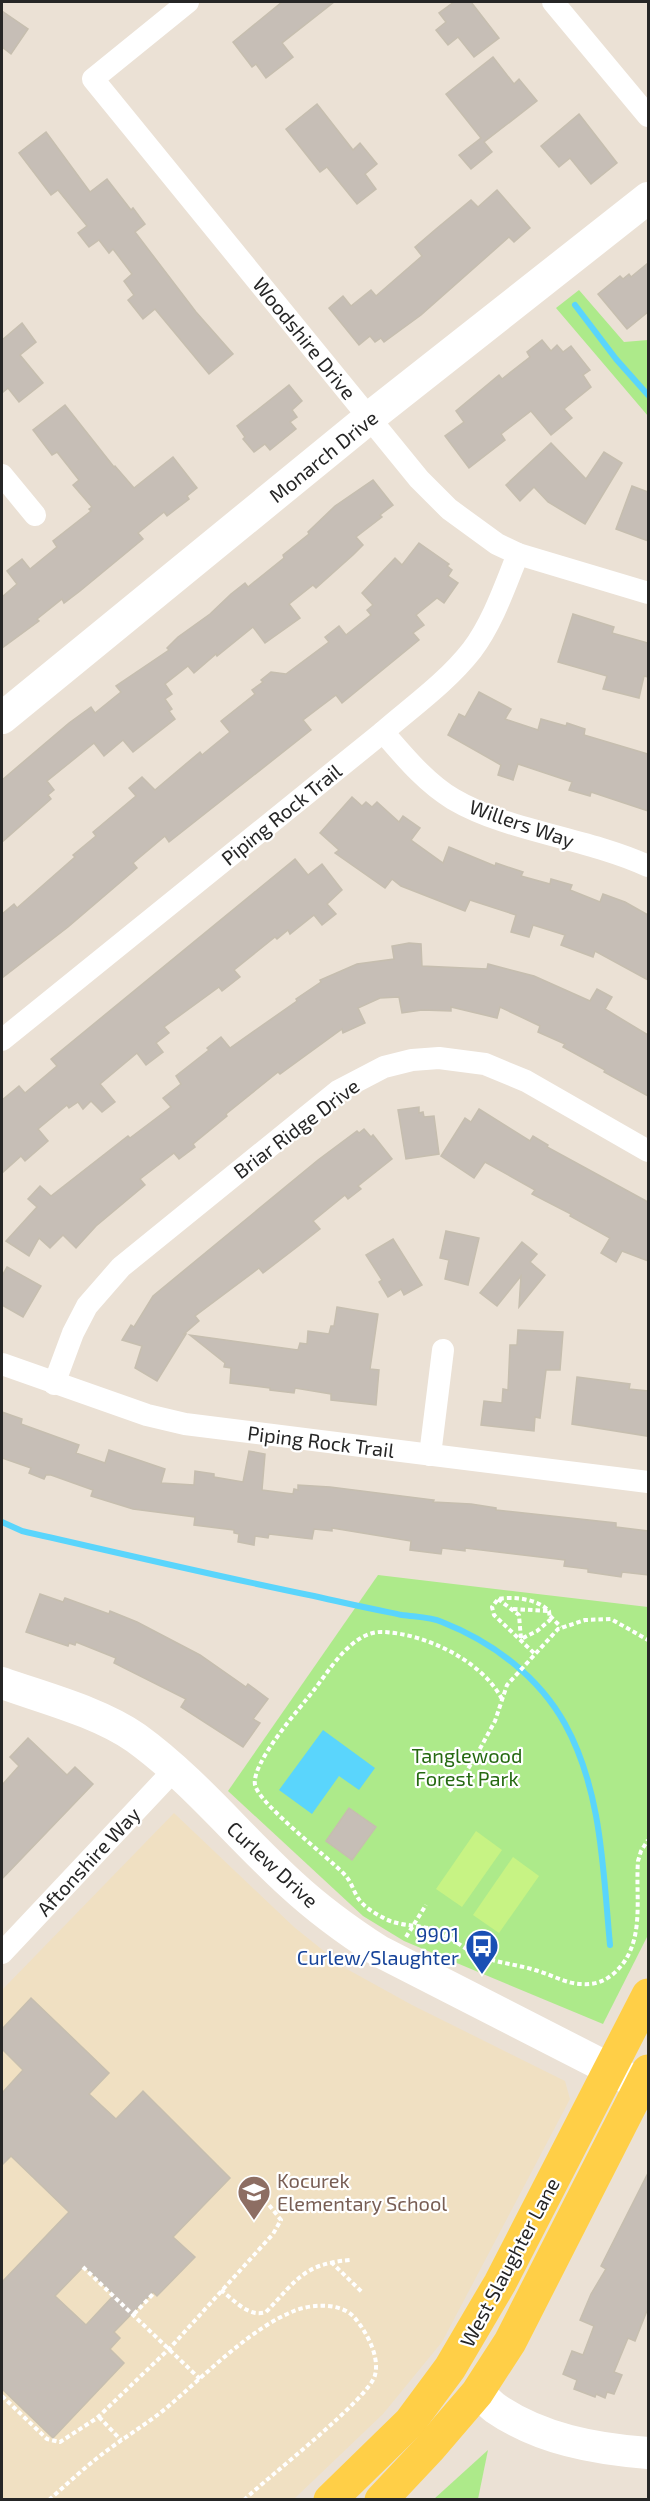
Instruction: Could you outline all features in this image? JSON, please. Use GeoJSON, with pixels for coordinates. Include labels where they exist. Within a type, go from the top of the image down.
{"type":"FeatureCollection","features":[{"type":"Feature","properties":{"kind":"main road","name":"West Slaughter Lane"},"geometry":{"type":"LineString","coordinates":[[330,2499],[410,2422],[450,2368],[500,2283],[648,1995]]}},
{"type":"Feature","properties":{"kind":"main road","name":"West Slaughter Lane"},"geometry":{"type":"LineString","coordinates":[[381,2499],[422,2457],[477,2392],[510,2342],[646,2082]]}},
{"type":"Feature","properties":{"kind":"street","name":"Woodshire Drive"},"geometry":{"type":"LineString","coordinates":[[188,2],[93,79],[294,322],[369,418],[420,479],[449,509],[497,544],[518,554],[648,593]]}},
{"type":"Feature","properties":{"kind":"street"},"geometry":{"type":"LineString","coordinates":[[553,2],[648,116]]}},
{"type":"Feature","properties":{"kind":"street","name":"Monarch Drive"},"geometry":{"type":"LineString","coordinates":[[2,718],[369,418],[648,198]]}},
{"type":"Feature","properties":{"kind":"street"},"geometry":{"type":"LineString","coordinates":[[2,475],[35,515]]}},
{"type":"Feature","properties":{"kind":"street","name":"Piping Rock Trail"},"geometry":{"type":"LineString","coordinates":[[2,1040],[383,732],[446,677],[473,648],[488,623],[518,554]]}},
{"type":"Feature","properties":{"kind":"street","name":"Willers Way"},"geometry":{"type":"LineString","coordinates":[[383,732],[435,787],[461,803],[489,815],[648,866]]}},
{"type":"Feature","properties":{"kind":"street","name":"Briar Ridge Drive"},"geometry":{"type":"LineString","coordinates":[[54,1384],[73,1333],[87,1306],[121,1266],[338,1091],[384,1067],[412,1060],[439,1058],[485,1064],[526,1081],[648,1151]]}},
{"type":"Feature","properties":{"kind":"street"},"geometry":{"type":"LineString","coordinates":[[430,1455],[442,1350]]}},
{"type":"Feature","properties":{"kind":"street","name":"Piping Rock Trail"},"geometry":{"type":"LineString","coordinates":[[2,1364],[147,1416],[184,1424],[648,1482]]}},
{"type":"Feature","properties":{"kind":"street","name":"Curlew Drive"},"geometry":{"type":"LineString","coordinates":[[2,1683],[112,1724],[135,1737],[175,1769],[291,1884],[350,1932],[379,1951],[610,2070],[646,2082]]}},
{"type":"Feature","properties":{"kind":"street","name":"Aftonshire Way"},"geometry":{"type":"LineString","coordinates":[[2,1953],[175,1769]]}},
{"type":"Feature","properties":{"kind":"street"},"geometry":{"type":"LineString","coordinates":[[477,2392],[493,2407],[521,2422],[564,2439],[612,2450],[648,2453]]}},
{"type":"Feature","properties":{"kind":"path"},"geometry":{"type":"LineString","coordinates":[[535,1654],[495,1615],[492,1607],[498,1599],[514,1598],[537,1604],[550,1613],[561,1628]]}},
{"type":"Feature","properties":{"kind":"path"},"geometry":{"type":"LineString","coordinates":[[498,1599],[519,1615],[520,1639]]}},
{"type":"Feature","properties":{"kind":"path"},"geometry":{"type":"LineString","coordinates":[[513,1609],[550,1613]]}},
{"type":"Feature","properties":{"kind":"path"},"geometry":{"type":"LineString","coordinates":[[520,1639],[550,1620],[550,1613]]}},
{"type":"Feature","properties":{"kind":"path"},"geometry":{"type":"LineString","coordinates":[[449,1791],[461,1780],[476,1756],[495,1720],[510,1682],[561,1628],[585,1620],[610,1619],[648,1640]]}},
{"type":"Feature","properties":{"kind":"path"},"geometry":{"type":"LineString","coordinates":[[502,1699],[494,1686],[479,1670],[443,1648],[398,1633],[371,1633],[356,1641],[336,1663],[277,1739],[257,1770],[255,1784],[259,1793],[278,1814],[345,1875],[360,1901],[383,1918],[438,1932],[468,1950],[500,1963],[531,1969],[579,1984],[598,1983],[614,1974],[628,1955],[633,1944],[638,1914],[638,1861],[648,1840]]}},
{"type":"Feature","properties":{"kind":"path"},"geometry":{"type":"LineString","coordinates":[[404,1941],[426,1905]]}},
{"type":"Feature","properties":{"kind":"path"},"geometry":{"type":"LineString","coordinates":[[2,2396],[47,2439],[54,2442],[70,2436],[99,2416],[170,2348],[273,2234],[280,2220],[269,2205]]}},
{"type":"Feature","properties":{"kind":"path"},"geometry":{"type":"LineString","coordinates":[[221,2290],[252,2313],[260,2314],[266,2312],[302,2274],[314,2266],[350,2260]]}},
{"type":"Feature","properties":{"kind":"path"},"geometry":{"type":"LineString","coordinates":[[330,2262],[363,2293]]}},
{"type":"Feature","properties":{"kind":"path"},"geometry":{"type":"LineString","coordinates":[[83,2267],[200,2379]]}},
{"type":"Feature","properties":{"kind":"path"},"geometry":{"type":"LineString","coordinates":[[134,2314],[154,2293]]}},
{"type":"Feature","properties":{"kind":"path"},"geometry":{"type":"LineString","coordinates":[[49,2499],[121,2440],[169,2406],[275,2321],[294,2311],[314,2306],[332,2307],[352,2315],[373,2350],[377,2364],[375,2377],[365,2392],[244,2499]]}},
{"type":"Feature","properties":{"kind":"path"},"geometry":{"type":"LineString","coordinates":[[99,2416],[121,2440]]}},
{"type":"Feature","properties":{"kind":"shaded area","name":"Kocurek Elementary School"},"geometry":{"type":"Polygon","coordinates":[[[174,1813],[294,1927],[345,1968],[412,2005],[565,2081],[570,2099],[442,2342],[383,2414],[294,2499],[2,2500],[2,1990],[174,1813]]]}},
{"type":"Feature","properties":{"kind":"green space"},"geometry":{"type":"Polygon","coordinates":[[[579,290],[624,342],[648,340],[648,416],[556,308],[579,290]]]}},
{"type":"Feature","properties":{"kind":"green space","name":"Tanglewood Forest Park"},"geometry":{"type":"Polygon","coordinates":[[[378,1575],[648,1607],[648,1935],[603,2024],[404,1941],[363,1916],[228,1791],[378,1575]]]}},
{"type":"Feature","properties":{"kind":"green space"},"geometry":{"type":"Polygon","coordinates":[[[476,1831],[502,1850],[462,1907],[436,1889],[476,1831]]]}},
{"type":"Feature","properties":{"kind":"green space"},"geometry":{"type":"Polygon","coordinates":[[[513,1857],[539,1876],[499,1933],[473,1915],[513,1857]]]}},
{"type":"Feature","properties":{"kind":"green space"},"geometry":{"type":"Polygon","coordinates":[[[488,2450],[478,2499],[434,2499],[488,2450]]]}},
{"type":"Feature","properties":{"kind":"water"},"geometry":{"type":"Polygon","coordinates":[[[323,1730],[375,1768],[359,1790],[339,1776],[312,1814],[279,1790],[323,1730]]]}},
{"type":"Feature","properties":{"kind":"building"},"geometry":{"type":"Polygon","coordinates":[[[282,2],[334,2],[282,43],[293,57],[266,78],[256,64],[252,67],[233,42],[282,2]]]}},
{"type":"Feature","properties":{"kind":"building"},"geometry":{"type":"Polygon","coordinates":[[[454,2],[471,2],[499,38],[474,57],[458,37],[448,45],[436,30],[446,22],[439,13],[454,2]]]}},
{"type":"Feature","properties":{"kind":"building"},"geometry":{"type":"Polygon","coordinates":[[[2,11],[28,29],[11,54],[2,47],[2,11]]]}},
{"type":"Feature","properties":{"kind":"building"},"geometry":{"type":"Polygon","coordinates":[[[493,57],[514,84],[519,79],[537,101],[484,142],[492,152],[471,169],[459,155],[481,138],[446,94],[493,57]]]}},
{"type":"Feature","properties":{"kind":"building"},"geometry":{"type":"Polygon","coordinates":[[[317,104],[353,150],[360,143],[377,164],[365,174],[376,189],[357,204],[327,167],[320,172],[286,129],[317,104]]]}},
{"type":"Feature","properties":{"kind":"building"},"geometry":{"type":"Polygon","coordinates":[[[579,114],[617,163],[591,184],[570,158],[559,167],[541,146],[579,114]]]}},
{"type":"Feature","properties":{"kind":"building"},"geometry":{"type":"Polygon","coordinates":[[[46,132],[90,192],[107,179],[131,210],[133,208],[145,224],[135,232],[196,312],[233,354],[209,374],[155,309],[143,319],[128,300],[134,295],[124,281],[132,274],[113,249],[109,253],[99,240],[89,247],[78,233],[87,226],[58,190],[51,195],[19,153],[46,132]]]}},
{"type":"Feature","properties":{"kind":"building"},"geometry":{"type":"Polygon","coordinates":[[[497,190],[530,228],[514,242],[509,237],[421,315],[384,342],[381,338],[375,342],[370,336],[359,345],[329,308],[343,296],[351,306],[371,290],[376,296],[422,256],[415,247],[471,200],[478,207],[497,190]]]}},
{"type":"Feature","properties":{"kind":"building"},"geometry":{"type":"Polygon","coordinates":[[[648,263],[648,312],[627,329],[598,294],[620,276],[623,279],[629,274],[631,277],[648,263]]]}},
{"type":"Feature","properties":{"kind":"building"},"geometry":{"type":"Polygon","coordinates":[[[22,323],[36,342],[20,355],[43,383],[19,402],[8,388],[2,393],[2,340],[22,323]]]}},
{"type":"Feature","properties":{"kind":"building"},"geometry":{"type":"Polygon","coordinates":[[[542,340],[551,351],[557,345],[563,352],[571,346],[590,370],[583,375],[591,387],[564,409],[572,418],[551,435],[531,411],[501,434],[505,440],[469,468],[445,436],[464,422],[456,411],[499,375],[502,379],[530,357],[527,352],[542,340]]]}},
{"type":"Feature","properties":{"kind":"building"},"geometry":{"type":"Polygon","coordinates":[[[289,385],[302,401],[292,410],[297,417],[290,422],[296,429],[270,450],[265,444],[254,452],[243,439],[245,437],[237,426],[289,385]]]}},
{"type":"Feature","properties":{"kind":"building"},"geometry":{"type":"Polygon","coordinates":[[[65,405],[114,467],[134,488],[173,457],[197,488],[187,496],[189,499],[167,516],[164,512],[138,533],[143,539],[80,591],[64,603],[62,599],[37,619],[39,621],[2,648],[2,597],[17,584],[7,571],[22,559],[30,569],[57,547],[53,541],[91,511],[89,509],[92,507],[73,485],[79,480],[57,452],[52,455],[33,430],[65,405]]]}},
{"type":"Feature","properties":{"kind":"building"},"geometry":{"type":"Polygon","coordinates":[[[551,443],[586,479],[604,452],[622,463],[585,524],[548,502],[534,487],[520,501],[506,485],[551,443]]]}},
{"type":"Feature","properties":{"kind":"building"},"geometry":{"type":"Polygon","coordinates":[[[373,480],[393,505],[380,515],[382,517],[356,537],[363,545],[353,555],[316,588],[313,585],[289,604],[300,618],[265,643],[253,627],[194,673],[188,666],[165,684],[172,694],[165,699],[175,719],[133,752],[123,740],[104,756],[94,743],[47,781],[54,790],[48,795],[51,799],[2,842],[2,780],[69,723],[91,707],[95,713],[121,692],[116,686],[169,650],[167,648],[178,637],[210,614],[245,583],[248,587],[284,558],[283,555],[309,534],[308,532],[335,506],[373,480]]]}},
{"type":"Feature","properties":{"kind":"building"},"geometry":{"type":"Polygon","coordinates":[[[632,486],[648,492],[648,541],[616,529],[632,486]]]}},
{"type":"Feature","properties":{"kind":"building"},"geometry":{"type":"Polygon","coordinates":[[[419,543],[449,564],[447,566],[452,570],[448,576],[458,583],[444,603],[437,598],[416,615],[424,625],[413,633],[419,640],[342,703],[336,695],[303,720],[311,730],[169,842],[165,836],[133,863],[137,868],[68,927],[2,978],[2,914],[14,904],[17,908],[75,857],[73,855],[96,836],[93,832],[136,796],[129,788],[142,777],[155,790],[200,752],[202,755],[230,732],[221,721],[255,694],[252,690],[263,682],[261,680],[271,672],[286,674],[329,642],[325,637],[339,626],[346,635],[371,615],[367,610],[373,605],[362,593],[395,558],[402,565],[419,543]]]}},
{"type":"Feature","properties":{"kind":"building"},"geometry":{"type":"Polygon","coordinates":[[[573,614],[614,627],[612,633],[648,643],[648,677],[644,676],[639,698],[603,689],[607,676],[558,662],[573,614]]]}},
{"type":"Feature","properties":{"kind":"building"},"geometry":{"type":"Polygon","coordinates":[[[479,692],[511,709],[505,719],[538,730],[541,719],[566,726],[567,723],[585,729],[584,735],[648,754],[648,811],[591,792],[590,796],[569,790],[572,782],[518,764],[513,780],[498,775],[501,765],[448,735],[459,714],[465,717],[479,692]]]}},
{"type":"Feature","properties":{"kind":"building"},"geometry":{"type":"Polygon","coordinates":[[[352,797],[362,806],[366,802],[372,807],[377,802],[399,822],[403,816],[420,828],[411,840],[443,863],[449,847],[495,866],[496,863],[523,872],[521,876],[550,884],[551,879],[572,885],[570,890],[600,902],[603,894],[625,902],[648,915],[648,980],[595,951],[593,957],[561,945],[565,935],[533,925],[529,937],[511,932],[516,915],[470,900],[465,911],[401,886],[392,879],[385,888],[335,853],[339,850],[320,833],[352,797]]]}},
{"type":"Feature","properties":{"kind":"building"},"geometry":{"type":"Polygon","coordinates":[[[295,859],[308,875],[322,864],[342,890],[327,904],[336,914],[322,925],[314,915],[290,934],[288,930],[277,939],[275,937],[234,970],[240,977],[222,991],[219,987],[164,1027],[169,1033],[156,1043],[163,1052],[146,1065],[137,1053],[100,1084],[115,1102],[102,1112],[91,1101],[83,1109],[78,1102],[69,1108],[67,1105],[38,1129],[48,1141],[25,1161],[21,1156],[2,1173],[2,1100],[19,1086],[25,1093],[57,1066],[51,1059],[295,859]]]}},
{"type":"Feature","properties":{"kind":"building"},"geometry":{"type":"Polygon","coordinates":[[[409,943],[421,944],[422,966],[487,969],[488,964],[534,976],[590,1001],[597,989],[612,997],[605,1009],[648,1035],[648,1096],[563,1047],[565,1044],[538,1032],[540,1026],[500,1007],[497,1018],[451,1007],[451,1011],[422,1010],[402,1013],[399,997],[380,998],[358,1008],[365,1023],[343,1033],[342,1029],[280,1074],[278,1072],[226,1114],[227,1116],[193,1144],[195,1147],[179,1159],[174,1153],[140,1179],[145,1185],[96,1226],[76,1248],[63,1235],[50,1248],[39,1238],[29,1256],[6,1241],[37,1207],[28,1199],[40,1186],[51,1196],[128,1136],[130,1138],[171,1107],[163,1098],[181,1084],[176,1076],[209,1050],[207,1048],[221,1037],[230,1048],[297,1001],[296,999],[321,982],[320,980],[357,964],[394,959],[392,946],[409,943]]]}},
{"type":"Feature","properties":{"kind":"building"},"geometry":{"type":"Polygon","coordinates":[[[419,1107],[419,1113],[423,1112],[424,1117],[434,1116],[439,1154],[406,1159],[398,1110],[419,1107]]]}},
{"type":"Feature","properties":{"kind":"building"},"geometry":{"type":"Polygon","coordinates":[[[479,1109],[530,1141],[533,1136],[548,1145],[547,1147],[648,1202],[648,1261],[622,1251],[616,1262],[601,1253],[610,1238],[532,1194],[535,1190],[485,1162],[474,1178],[441,1156],[465,1118],[471,1122],[479,1109]]]}},
{"type":"Feature","properties":{"kind":"building"},"geometry":{"type":"Polygon","coordinates":[[[364,1129],[371,1137],[373,1135],[392,1159],[358,1186],[361,1189],[348,1199],[345,1195],[313,1221],[320,1229],[263,1273],[259,1268],[195,1316],[199,1321],[184,1334],[186,1334],[157,1381],[135,1368],[142,1346],[122,1340],[131,1325],[134,1327],[153,1296],[318,1160],[357,1131],[359,1133],[364,1129]]]}},
{"type":"Feature","properties":{"kind":"building"},"geometry":{"type":"Polygon","coordinates":[[[446,1231],[479,1238],[468,1285],[445,1279],[449,1260],[440,1258],[446,1231]]]}},
{"type":"Feature","properties":{"kind":"building"},"geometry":{"type":"Polygon","coordinates":[[[393,1239],[422,1285],[404,1295],[401,1289],[388,1297],[379,1282],[382,1280],[366,1255],[393,1239]]]}},
{"type":"Feature","properties":{"kind":"building"},"geometry":{"type":"Polygon","coordinates":[[[522,1242],[537,1254],[530,1262],[545,1275],[519,1307],[521,1276],[497,1306],[480,1293],[522,1242]]]}},
{"type":"Feature","properties":{"kind":"building"},"geometry":{"type":"Polygon","coordinates":[[[7,1267],[41,1286],[23,1317],[2,1305],[2,1276],[7,1267]]]}},
{"type":"Feature","properties":{"kind":"building"},"geometry":{"type":"Polygon","coordinates":[[[337,1307],[378,1314],[370,1369],[379,1370],[376,1405],[331,1400],[331,1394],[295,1388],[294,1393],[230,1383],[231,1368],[224,1367],[225,1363],[190,1335],[298,1350],[300,1343],[307,1344],[308,1331],[329,1334],[331,1326],[334,1326],[337,1307]]]}},
{"type":"Feature","properties":{"kind":"building"},"geometry":{"type":"Polygon","coordinates":[[[518,1330],[563,1332],[560,1370],[546,1370],[540,1418],[535,1417],[534,1431],[481,1425],[484,1401],[502,1403],[503,1389],[508,1390],[510,1345],[517,1345],[518,1330]]]}},
{"type":"Feature","properties":{"kind":"building"},"geometry":{"type":"Polygon","coordinates":[[[577,1377],[630,1384],[629,1389],[648,1391],[647,1436],[572,1424],[577,1377]]]}},
{"type":"Feature","properties":{"kind":"building"},"geometry":{"type":"Polygon","coordinates":[[[2,1412],[22,1419],[21,1424],[79,1445],[76,1453],[105,1463],[109,1450],[165,1469],[161,1483],[194,1485],[195,1471],[243,1482],[249,1451],[265,1454],[262,1490],[293,1494],[294,1489],[298,1490],[298,1485],[330,1487],[434,1500],[433,1502],[471,1504],[496,1508],[496,1510],[616,1523],[616,1527],[648,1531],[648,1575],[622,1572],[621,1577],[564,1566],[565,1560],[465,1548],[465,1551],[442,1548],[441,1554],[410,1550],[411,1541],[332,1528],[332,1531],[314,1529],[312,1539],[269,1534],[268,1538],[255,1536],[254,1545],[238,1542],[239,1534],[234,1533],[234,1530],[194,1525],[195,1517],[133,1509],[91,1496],[93,1490],[51,1475],[46,1475],[44,1479],[29,1473],[31,1468],[2,1458],[2,1412]]]}},
{"type":"Feature","properties":{"kind":"building"},"geometry":{"type":"Polygon","coordinates":[[[40,1594],[63,1602],[65,1598],[109,1614],[110,1611],[137,1622],[200,1655],[246,1687],[248,1684],[268,1699],[253,1719],[260,1723],[243,1747],[181,1707],[186,1699],[114,1663],[116,1658],[76,1642],[75,1645],[69,1643],[68,1646],[26,1632],[40,1594]]]}},
{"type":"Feature","properties":{"kind":"building"},"geometry":{"type":"Polygon","coordinates":[[[28,1738],[67,1775],[75,1767],[93,1784],[2,1879],[2,1785],[19,1766],[10,1757],[28,1738]]]}},
{"type":"Feature","properties":{"kind":"building"},"geometry":{"type":"Polygon","coordinates":[[[349,1808],[376,1827],[352,1860],[326,1841],[349,1808]]]}},
{"type":"Feature","properties":{"kind":"building"},"geometry":{"type":"Polygon","coordinates":[[[31,1998],[109,2073],[89,2094],[116,2119],[143,2091],[230,2178],[173,2237],[195,2257],[157,2296],[153,2292],[114,2332],[120,2338],[110,2349],[124,2363],[53,2438],[2,2389],[2,2282],[69,2212],[11,2156],[2,2165],[2,2093],[23,2070],[2,2049],[2,2029],[31,1998]],[[84,2266],[55,2296],[86,2325],[114,2295],[84,2266]]]}},
{"type":"Feature","properties":{"kind":"building"},"geometry":{"type":"Polygon","coordinates":[[[648,2173],[648,2308],[635,2341],[628,2338],[614,2372],[622,2375],[614,2394],[607,2392],[605,2398],[596,2394],[595,2397],[574,2389],[577,2380],[563,2374],[572,2351],[583,2355],[594,2326],[580,2320],[591,2294],[606,2269],[601,2266],[648,2173]]]}},
{"type":"Feature","properties":{"kind":"waterway"},"geometry":{"type":"LineString","coordinates":[[575,305],[616,359],[648,395]]}},
{"type":"Feature","properties":{"kind":"waterway"},"geometry":{"type":"LineString","coordinates":[[2,1522],[22,1531],[168,1564],[402,1615],[433,1619],[461,1630],[496,1651],[528,1676],[542,1691],[565,1724],[577,1750],[587,1776],[599,1832],[610,1945]]}},
{"type":"Feature","properties":{"kind":"place","name":"9901 Curlew/Slaughter"},"geometry":{"type":"Point","coordinates":[482,1975]}},
{"type":"Feature","properties":{"kind":"place","name":"Kocurek Elementary School"},"geometry":{"type":"Point","coordinates":[254,2221]}}]}
